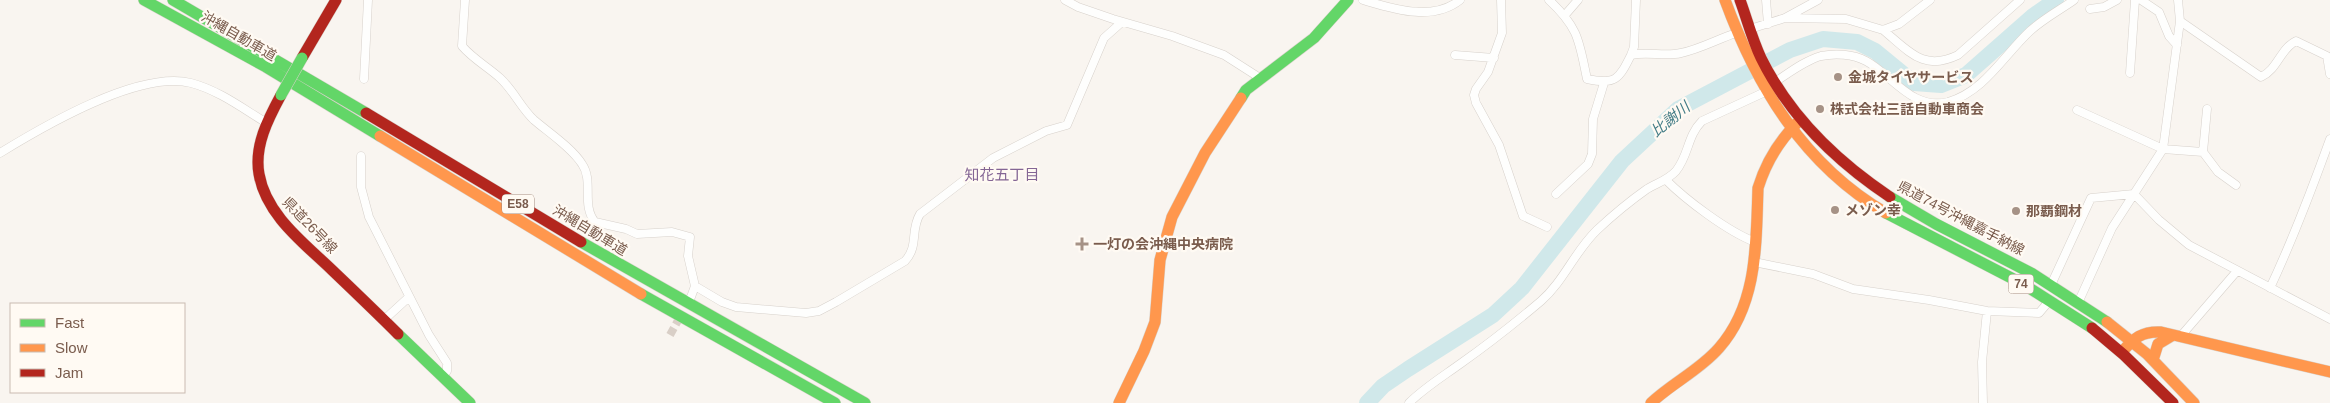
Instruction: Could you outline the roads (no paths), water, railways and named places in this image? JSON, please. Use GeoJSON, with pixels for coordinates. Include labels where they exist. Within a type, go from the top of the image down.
{"type":"FeatureCollection","features":[{"type":"Feature","properties":{"kind":"main road","name":"沖縄自動車道"},"geometry":{"type":"LineString","coordinates":[[144,0],[310,94],[543,236],[739,352],[835,403]]}},
{"type":"Feature","properties":{"kind":"main road","name":"沖縄自動車道"},"geometry":{"type":"LineString","coordinates":[[174,0],[320,84],[558,229],[747,340],[865,403]]}},
{"type":"Feature","properties":{"kind":"main road","name":"県道26号線"},"geometry":{"type":"LineString","coordinates":[[336,0],[265,122],[259,140],[258,164],[262,186],[270,204],[283,222],[470,403]]}},
{"type":"Feature","properties":{"kind":"main road"},"geometry":{"type":"LineString","coordinates":[[1119,403],[1144,351],[1155,322],[1160,260],[1166,236],[1176,209],[1205,153],[1246,90],[1260,78],[1299,52],[1348,0]]}},
{"type":"Feature","properties":{"kind":"main road","name":"県道74号沖縄嘉手納線"},"geometry":{"type":"LineString","coordinates":[[1726,0],[1745,55],[1764,90],[1790,129],[1825,166],[1853,191],[1875,206],[2050,300],[2078,318],[2122,352],[2173,403]]}},
{"type":"Feature","properties":{"kind":"main road","name":"県道74号沖縄嘉手納線"},"geometry":{"type":"LineString","coordinates":[[1740,0],[1757,47],[1774,81],[1801,120],[1827,149],[1844,164],[1886,194],[1923,217],[1991,251],[2051,285],[2132,340],[2194,403]]}},
{"type":"Feature","properties":{"kind":"main road"},"geometry":{"type":"LineString","coordinates":[[1651,403],[1702,364],[1733,330],[1744,308],[1752,284],[1758,188],[1762,175],[1770,155],[1790,129],[1801,120]]}},
{"type":"Feature","properties":{"kind":"main road"},"geometry":{"type":"LineString","coordinates":[[2122,352],[2139,334],[2148,331],[2330,372]]}},
{"type":"Feature","properties":{"kind":"main road"},"geometry":{"type":"LineString","coordinates":[[2153,360],[2154,350],[2162,339],[2176,336]]}},
{"type":"Feature","properties":{"kind":"street"},"geometry":{"type":"LineString","coordinates":[[364,79],[368,0]]}},
{"type":"Feature","properties":{"kind":"street"},"geometry":{"type":"LineString","coordinates":[[465,0],[462,46],[469,54],[500,78],[514,93],[530,116],[582,164],[588,181],[588,209],[595,222],[626,229],[637,234],[672,232],[690,237],[688,256],[695,286],[691,297]]}},
{"type":"Feature","properties":{"kind":"street"},"geometry":{"type":"LineString","coordinates":[[1065,0],[1078,7],[1172,36],[1224,55],[1260,78]]}},
{"type":"Feature","properties":{"kind":"street"},"geometry":{"type":"LineString","coordinates":[[1364,0],[1390,8],[1424,13],[1452,6],[1460,0]]}},
{"type":"Feature","properties":{"kind":"street"},"geometry":{"type":"LineString","coordinates":[[1501,0],[1502,33],[1488,72],[1476,89],[1476,103],[1499,145],[1523,216],[1547,227]]}},
{"type":"Feature","properties":{"kind":"street"},"geometry":{"type":"LineString","coordinates":[[1549,0],[1565,15],[1580,44],[1587,79],[1604,83],[1615,80],[1622,74],[1631,55],[1634,47],[1636,0]]}},
{"type":"Feature","properties":{"kind":"street"},"geometry":{"type":"LineString","coordinates":[[1565,15],[1578,0]]}},
{"type":"Feature","properties":{"kind":"street"},"geometry":{"type":"LineString","coordinates":[[1766,0],[1768,24]]}},
{"type":"Feature","properties":{"kind":"street"},"geometry":{"type":"LineString","coordinates":[[1750,30],[1785,18],[1818,0]]}},
{"type":"Feature","properties":{"kind":"street"},"geometry":{"type":"LineString","coordinates":[[1883,30],[1899,24],[1930,0]]}},
{"type":"Feature","properties":{"kind":"street"},"geometry":{"type":"LineString","coordinates":[[1785,18],[1846,19],[1883,30],[1925,61],[1936,63],[1946,61],[1958,55],[2020,0]]}},
{"type":"Feature","properties":{"kind":"street"},"geometry":{"type":"LineString","coordinates":[[1774,81],[1814,58],[1839,54],[1867,61],[1897,87],[1923,101],[1945,102],[1962,97],[1981,83],[2031,31],[2074,0]]}},
{"type":"Feature","properties":{"kind":"street"},"geometry":{"type":"LineString","coordinates":[[2090,9],[2104,7],[2117,0]]}},
{"type":"Feature","properties":{"kind":"street"},"geometry":{"type":"LineString","coordinates":[[2130,73],[2135,0]]}},
{"type":"Feature","properties":{"kind":"street"},"geometry":{"type":"LineString","coordinates":[[2141,0],[2159,12],[2168,36],[2177,45]]}},
{"type":"Feature","properties":{"kind":"street"},"geometry":{"type":"LineString","coordinates":[[2078,303],[2112,228],[2163,149],[2180,21],[2178,0]]}},
{"type":"Feature","properties":{"kind":"street"},"geometry":{"type":"LineString","coordinates":[[2180,21],[2261,77],[2270,72],[2288,45],[2296,41],[2327,56],[2330,74]]}},
{"type":"Feature","properties":{"kind":"street"},"geometry":{"type":"LineString","coordinates":[[695,286],[722,302],[736,307],[806,313],[819,311],[905,261],[912,252],[915,221],[920,214],[993,158],[1046,131],[1067,125],[1104,38],[1122,22]]}},
{"type":"Feature","properties":{"kind":"street"},"geometry":{"type":"LineString","coordinates":[[1631,55],[1640,53],[1662,56],[1682,53],[1736,33]]}},
{"type":"Feature","properties":{"kind":"street"},"geometry":{"type":"LineString","coordinates":[[1455,55],[1494,58]]}},
{"type":"Feature","properties":{"kind":"street"},"geometry":{"type":"LineString","coordinates":[[0,153],[58,120],[126,91],[156,82],[189,82],[201,86],[265,122]]}},
{"type":"Feature","properties":{"kind":"street"},"geometry":{"type":"LineString","coordinates":[[1556,194],[1588,164],[1592,154],[1593,119],[1604,83]]}},
{"type":"Feature","properties":{"kind":"street"},"geometry":{"type":"LineString","coordinates":[[1408,403],[1424,388],[1460,364],[1542,300],[1556,284],[1588,239],[1599,228],[1648,189],[1666,180],[1680,166],[1689,139],[1694,129],[1702,121],[1764,90]]}},
{"type":"Feature","properties":{"kind":"street"},"geometry":{"type":"LineString","coordinates":[[2207,109],[2203,152],[2218,172],[2236,185]]}},
{"type":"Feature","properties":{"kind":"street"},"geometry":{"type":"LineString","coordinates":[[2077,110],[2163,149],[2203,152]]}},
{"type":"Feature","properties":{"kind":"street"},"geometry":{"type":"LineString","coordinates":[[2270,288],[2295,234],[2309,190],[2330,139]]}},
{"type":"Feature","properties":{"kind":"street"},"geometry":{"type":"LineString","coordinates":[[361,156],[361,187],[369,216],[409,297],[439,353],[447,363],[447,371],[443,376]]}},
{"type":"Feature","properties":{"kind":"street"},"geometry":{"type":"LineString","coordinates":[[1666,180],[1695,204],[1744,238],[1755,242]]}},
{"type":"Feature","properties":{"kind":"street"},"geometry":{"type":"LineString","coordinates":[[2051,285],[2090,198],[2134,194]]}},
{"type":"Feature","properties":{"kind":"street"},"geometry":{"type":"LineString","coordinates":[[2134,194],[2159,220],[2189,245],[2330,319]]}},
{"type":"Feature","properties":{"kind":"street"},"geometry":{"type":"LineString","coordinates":[[1754,262],[1813,274],[1853,289],[1988,311],[2038,313],[2050,300]]}},
{"type":"Feature","properties":{"kind":"street"},"geometry":{"type":"LineString","coordinates":[[2176,336],[2237,271]]}},
{"type":"Feature","properties":{"kind":"street"},"geometry":{"type":"LineString","coordinates":[[385,319],[409,297]]}},
{"type":"Feature","properties":{"kind":"street"},"geometry":{"type":"LineString","coordinates":[[1983,403],[1982,362],[1988,311]]}},
{"type":"Feature","properties":{"kind":"waterway","name":"比謝川"},"geometry":{"type":"LineString","coordinates":[[1367,403],[1383,386],[1493,315],[1522,288],[1622,161],[1678,109],[1790,50],[1823,39],[1857,42],[1875,51],[1914,83],[1941,85],[1966,75],[2033,16],[2056,0]]}},
{"type":"Feature","properties":{"kind":"tunnel"},"geometry":{"type":"LineString","coordinates":[[670,335],[681,315]]}},
{"type":"Feature","properties":{"kind":"place","name":"金城タイヤサービス"},"geometry":{"type":"Point","coordinates":[1838,77]}},
{"type":"Feature","properties":{"kind":"place","name":"株式会社三話自動車商会"},"geometry":{"type":"Point","coordinates":[1820,109]}},
{"type":"Feature","properties":{"kind":"place","name":"メゾン幸"},"geometry":{"type":"Point","coordinates":[1835,210]}},
{"type":"Feature","properties":{"kind":"place","name":"那覇鋼材"},"geometry":{"type":"Point","coordinates":[2016,211]}},
{"type":"Feature","properties":{"kind":"place","name":"一灯の会沖縄中央病院"},"geometry":{"type":"Point","coordinates":[1082,244]}},
{"type":"Feature","properties":{"kind":"district","name":"知花五丁目"},"geometry":{"type":"Point","coordinates":[1002,174]}}]}
